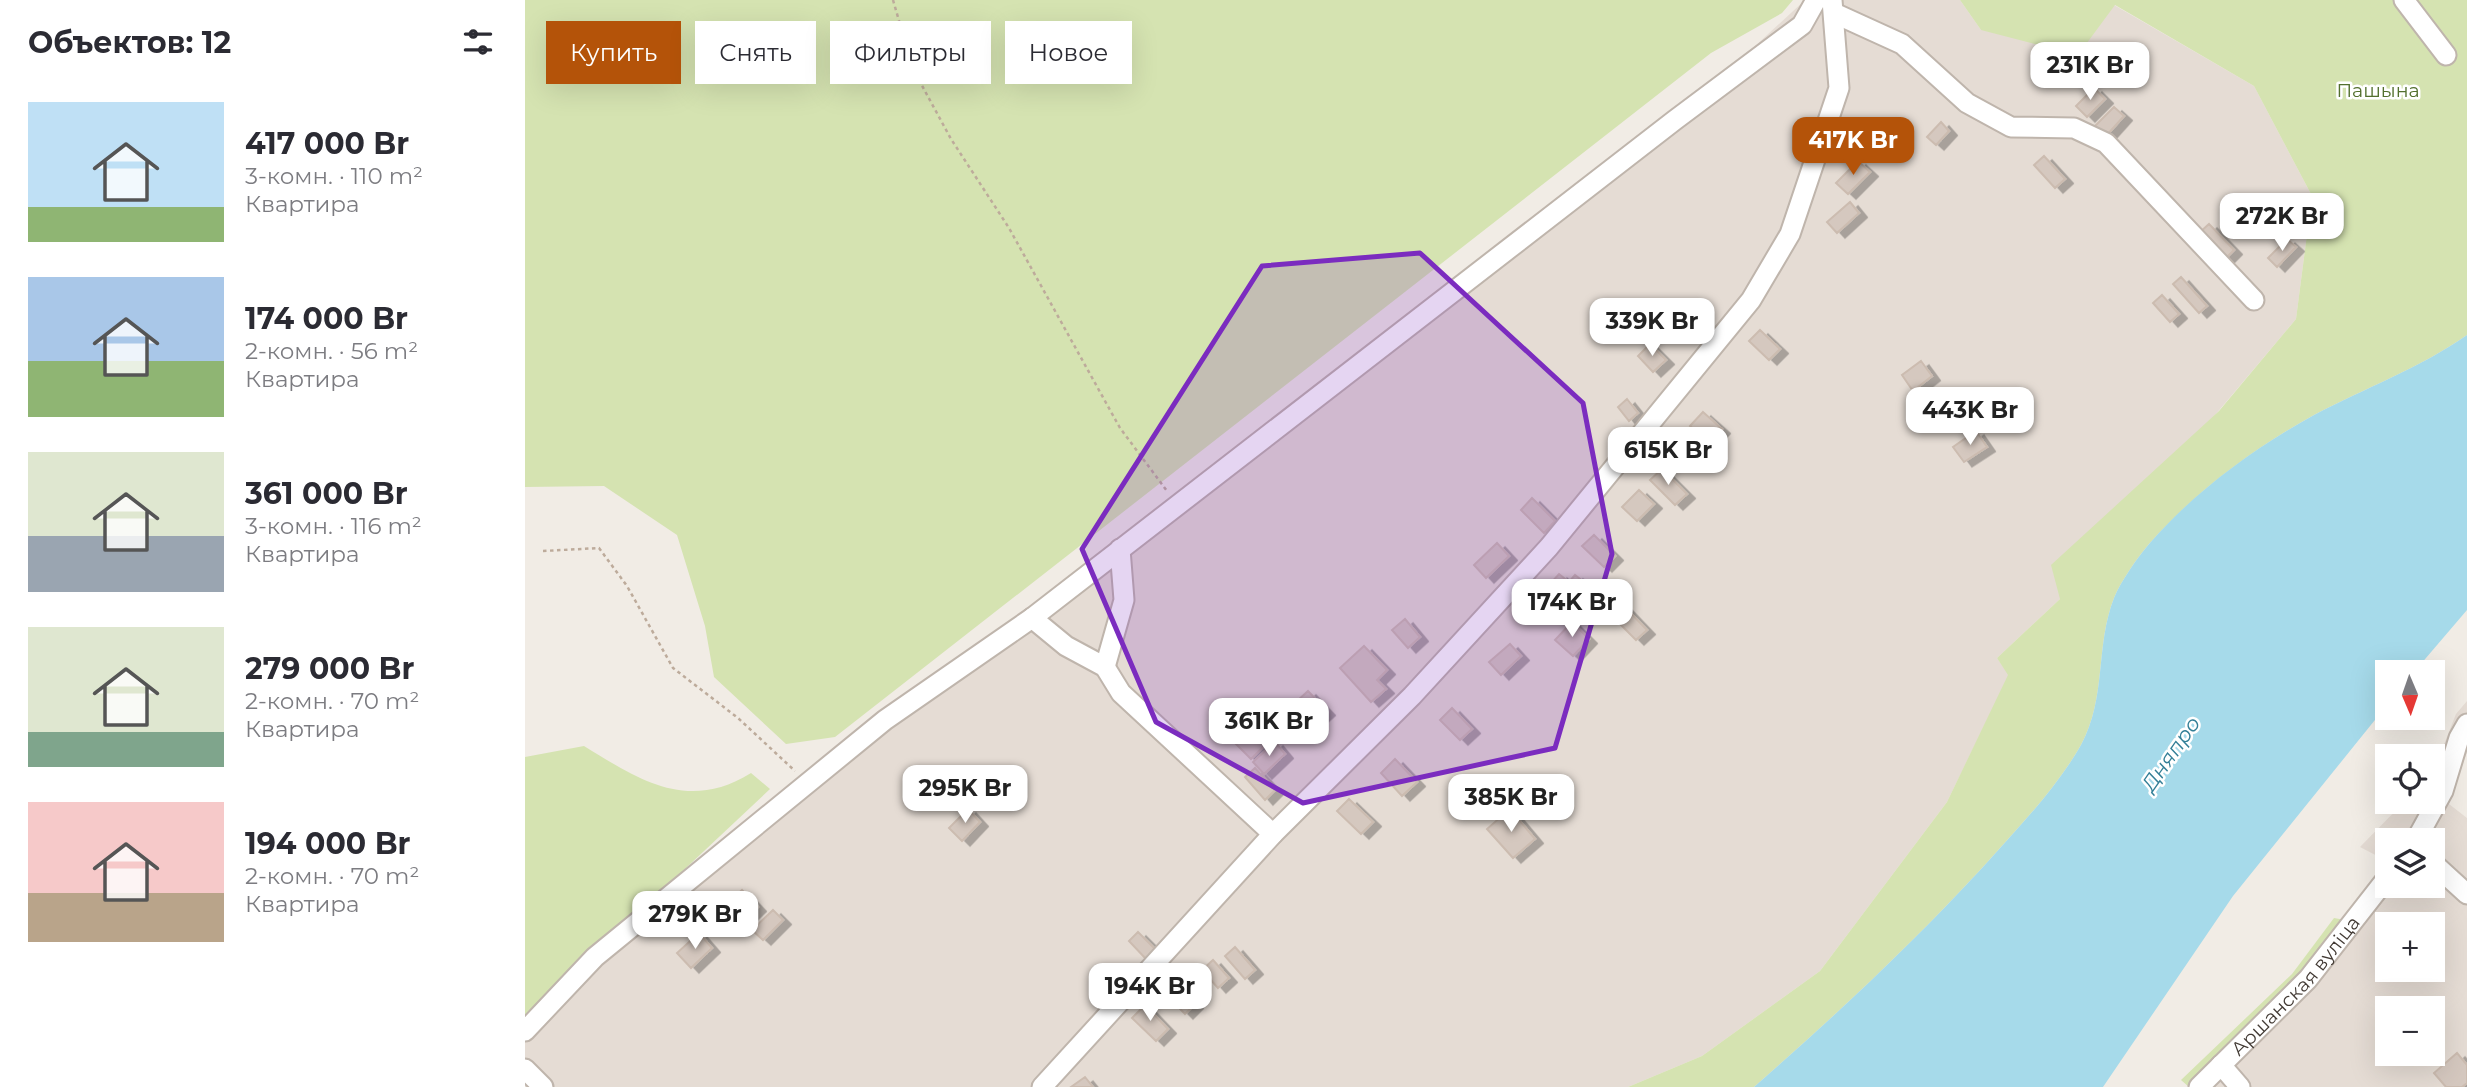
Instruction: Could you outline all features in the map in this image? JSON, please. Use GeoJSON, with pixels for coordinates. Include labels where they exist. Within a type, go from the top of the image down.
{"type":"FeatureCollection","features":[{"type":"Feature","properties":{"kind":"street"},"geometry":{"type":"LineString","coordinates":[[525,1031],[595,957],[807,782],[885,720],[1032,618],[1802,25],[1816,0]]}},
{"type":"Feature","properties":{"kind":"street"},"geometry":{"type":"LineString","coordinates":[[2405,0],[2446,55]]}},
{"type":"Feature","properties":{"kind":"street"},"geometry":{"type":"LineString","coordinates":[[1833,7],[1902,44],[1967,103],[2011,127],[2074,128],[2106,143],[2254,300]]}},
{"type":"Feature","properties":{"kind":"street"},"geometry":{"type":"LineString","coordinates":[[1042,1087],[1273,834],[1412,696],[1549,547],[1751,300],[1790,234],[1839,88],[1833,7]]}},
{"type":"Feature","properties":{"kind":"street"},"geometry":{"type":"LineString","coordinates":[[1105,667],[1124,600],[1120,549]]}},
{"type":"Feature","properties":{"kind":"street"},"geometry":{"type":"LineString","coordinates":[[1032,618],[1066,646],[1105,667],[1121,693],[1273,834]]}},
{"type":"Feature","properties":{"kind":"street"},"geometry":{"type":"LineString","coordinates":[[2423,828],[2443,791],[2459,738],[2467,724]]}},
{"type":"Feature","properties":{"kind":"street"},"geometry":{"type":"LineString","coordinates":[[2445,874],[2467,894]]}},
{"type":"Feature","properties":{"kind":"street","name":"Аршанская вуліца"},"geometry":{"type":"LineString","coordinates":[[2199,1087],[2308,979],[2375,893]]}},
{"type":"Feature","properties":{"kind":"street"},"geometry":{"type":"LineString","coordinates":[[2221,1065],[2240,1087]]}},
{"type":"Feature","properties":{"kind":"street"},"geometry":{"type":"LineString","coordinates":[[525,1069],[543,1087]]}},
{"type":"Feature","properties":{"kind":"path"},"geometry":{"type":"LineString","coordinates":[[893,0],[913,69],[951,139],[1009,228],[1120,428],[1177,504]]}},
{"type":"Feature","properties":{"kind":"path"},"geometry":{"type":"LineString","coordinates":[[543,551],[599,548],[627,586],[673,668],[738,718],[807,782]]}},
{"type":"Feature","properties":{"kind":"highlighted area"},"geometry":{"type":"Polygon","coordinates":[[[1420,253],[1583,403],[1612,554],[1555,748],[1303,803],[1156,722],[1082,549],[1262,266],[1420,253]]]}},
{"type":"Feature","properties":{"kind":"shaded area"},"geometry":{"type":"Polygon","coordinates":[[[1805,0],[1960,0],[1981,30],[2114,5],[2254,86],[2312,196],[2296,319],[2060,599],[1997,658],[2009,675],[1947,802],[1820,971],[1702,1056],[1628,1087],[525,1087],[525,1034],[808,782],[1675,120],[1805,0]]]}},
{"type":"Feature","properties":{"kind":"shaded area"},"geometry":{"type":"Polygon","coordinates":[[[2467,701],[2467,752],[2449,804],[2467,818],[2467,1087],[2188,1087],[2301,978],[2375,881],[2375,898],[2445,898],[2445,828],[2379,828],[2392,814],[2445,814],[2444,744],[2456,714],[2467,701]]]}},
{"type":"Feature","properties":{"kind":"shaded area"},"geometry":{"type":"Polygon","coordinates":[[[2375,832],[2375,855],[2360,847],[2375,832]]]}},
{"type":"Feature","properties":{"kind":"green space"},"geometry":{"type":"Polygon","coordinates":[[[525,0],[1793,0],[1782,13],[1711,53],[835,737],[786,744],[714,677],[705,626],[677,535],[604,486],[525,487],[525,0]]]}},
{"type":"Feature","properties":{"kind":"green space","name":"Пашына"},"geometry":{"type":"Polygon","coordinates":[[[1960,0],[2467,0],[2467,335],[2430,358],[2314,415],[2269,442],[2206,489],[2149,544],[2134,563],[2114,598],[2104,634],[2098,690],[2089,727],[2081,745],[2060,777],[1983,867],[1928,924],[1784,1061],[1754,1087],[1628,1087],[1702,1056],[1820,971],[1947,802],[2008,675],[1997,658],[2060,599],[2051,565],[2219,411],[2296,319],[2312,196],[2254,86],[2115,5],[2078,55],[1981,30],[1960,0]]]}},
{"type":"Feature","properties":{"kind":"green space"},"geometry":{"type":"Polygon","coordinates":[[[584,746],[625,770],[665,787],[686,791],[706,790],[728,784],[751,773],[770,789],[525,1019],[525,757],[584,746]]]}},
{"type":"Feature","properties":{"kind":"green space"},"geometry":{"type":"Polygon","coordinates":[[[2334,918],[2345,920],[2301,978],[2189,1087],[2181,1080],[2292,974],[2334,918]]]}},
{"type":"Feature","properties":{"kind":"water","name":"Дняпро"},"geometry":{"type":"Polygon","coordinates":[[[2467,335],[2467,610],[2424,660],[2375,660],[2375,720],[2233,896],[2103,1087],[1754,1087],[1843,1007],[1928,924],[1983,867],[2060,777],[2081,745],[2089,727],[2098,690],[2104,634],[2114,598],[2134,563],[2149,544],[2205,489],[2269,442],[2314,415],[2449,347],[2467,335]]]}},
{"type":"Feature","properties":{"kind":"building"},"geometry":{"type":"Polygon","coordinates":[[[2094,88],[2105,99],[2087,117],[2076,106],[2094,88]]]}},
{"type":"Feature","properties":{"kind":"building"},"geometry":{"type":"Polygon","coordinates":[[[2114,107],[2124,116],[2106,136],[2095,126],[2114,107]]]}},
{"type":"Feature","properties":{"kind":"building"},"geometry":{"type":"Polygon","coordinates":[[[1941,122],[1949,131],[1936,145],[1927,137],[1941,122]]]}},
{"type":"Feature","properties":{"kind":"building"},"geometry":{"type":"Polygon","coordinates":[[[2044,156],[2065,179],[2055,188],[2034,165],[2044,156]]]}},
{"type":"Feature","properties":{"kind":"building"},"geometry":{"type":"Polygon","coordinates":[[[1858,161],[1870,172],[1848,194],[1836,183],[1858,161]]]}},
{"type":"Feature","properties":{"kind":"building"},"geometry":{"type":"Polygon","coordinates":[[[1850,202],[1859,213],[1837,233],[1827,222],[1850,202]]]}},
{"type":"Feature","properties":{"kind":"building"},"geometry":{"type":"Polygon","coordinates":[[[2209,224],[2234,250],[2224,260],[2199,233],[2209,224]]]}},
{"type":"Feature","properties":{"kind":"building"},"geometry":{"type":"Polygon","coordinates":[[[2287,239],[2296,247],[2277,267],[2268,258],[2287,239]]]}},
{"type":"Feature","properties":{"kind":"building"},"geometry":{"type":"Polygon","coordinates":[[[2181,277],[2207,306],[2199,313],[2173,284],[2181,277]]]}},
{"type":"Feature","properties":{"kind":"building"},"geometry":{"type":"Polygon","coordinates":[[[2162,295],[2179,314],[2170,322],[2153,303],[2162,295]]]}},
{"type":"Feature","properties":{"kind":"building"},"geometry":{"type":"Polygon","coordinates":[[[1760,330],[1780,349],[1769,360],[1749,341],[1760,330]]]}},
{"type":"Feature","properties":{"kind":"building"},"geometry":{"type":"Polygon","coordinates":[[[1650,344],[1666,360],[1653,372],[1638,356],[1650,344]]]}},
{"type":"Feature","properties":{"kind":"building"},"geometry":{"type":"Polygon","coordinates":[[[1921,361],[1932,376],[1913,391],[1902,375],[1921,361]]]}},
{"type":"Feature","properties":{"kind":"building"},"geometry":{"type":"Polygon","coordinates":[[[1627,399],[1638,413],[1629,421],[1618,407],[1627,399]]]}},
{"type":"Feature","properties":{"kind":"building"},"geometry":{"type":"Polygon","coordinates":[[[1703,412],[1722,429],[1709,443],[1690,426],[1703,412]]]}},
{"type":"Feature","properties":{"kind":"building"},"geometry":{"type":"Polygon","coordinates":[[[1976,431],[1987,447],[1964,462],[1953,447],[1976,431]]]}},
{"type":"Feature","properties":{"kind":"building"},"geometry":{"type":"Polygon","coordinates":[[[1678,436],[1692,448],[1679,462],[1666,450],[1678,436]]]}},
{"type":"Feature","properties":{"kind":"building"},"geometry":{"type":"Polygon","coordinates":[[[1662,469],[1687,494],[1675,505],[1650,480],[1662,469]]]}},
{"type":"Feature","properties":{"kind":"building"},"geometry":{"type":"Polygon","coordinates":[[[1639,490],[1654,504],[1637,521],[1622,507],[1639,490]]]}},
{"type":"Feature","properties":{"kind":"building"},"geometry":{"type":"Polygon","coordinates":[[[1532,498],[1555,521],[1544,533],[1521,510],[1532,498]]]}},
{"type":"Feature","properties":{"kind":"building"},"geometry":{"type":"Polygon","coordinates":[[[1594,535],[1615,556],[1604,567],[1582,546],[1594,535]]]}},
{"type":"Feature","properties":{"kind":"building"},"geometry":{"type":"Polygon","coordinates":[[[1497,543],[1509,556],[1486,578],[1474,565],[1497,543]]]}},
{"type":"Feature","properties":{"kind":"building"},"geometry":{"type":"Polygon","coordinates":[[[1559,574],[1569,582],[1575,575],[1591,588],[1566,617],[1551,604],[1559,594],[1549,585],[1559,574]]]}},
{"type":"Feature","properties":{"kind":"building"},"geometry":{"type":"Polygon","coordinates":[[[1622,604],[1647,630],[1636,640],[1611,615],[1622,604]]]}},
{"type":"Feature","properties":{"kind":"building"},"geometry":{"type":"Polygon","coordinates":[[[1405,619],[1420,637],[1408,648],[1392,630],[1405,619]]]}},
{"type":"Feature","properties":{"kind":"building"},"geometry":{"type":"Polygon","coordinates":[[[1572,622],[1589,639],[1573,656],[1555,640],[1572,622]]]}},
{"type":"Feature","properties":{"kind":"building"},"geometry":{"type":"Polygon","coordinates":[[[1510,644],[1521,656],[1501,675],[1489,662],[1510,644]]]}},
{"type":"Feature","properties":{"kind":"building"},"geometry":{"type":"Polygon","coordinates":[[[1364,646],[1387,670],[1377,680],[1386,689],[1371,702],[1340,668],[1364,646]]]}},
{"type":"Feature","properties":{"kind":"building"},"geometry":{"type":"Polygon","coordinates":[[[1308,691],[1327,711],[1316,721],[1296,702],[1308,691]]]}},
{"type":"Feature","properties":{"kind":"building"},"geometry":{"type":"Polygon","coordinates":[[[1452,708],[1472,729],[1460,740],[1440,720],[1452,708]]]}},
{"type":"Feature","properties":{"kind":"building"},"geometry":{"type":"Polygon","coordinates":[[[1245,719],[1268,742],[1251,759],[1228,736],[1245,719]]]}},
{"type":"Feature","properties":{"kind":"building"},"geometry":{"type":"Polygon","coordinates":[[[1275,742],[1285,754],[1264,774],[1253,762],[1275,742]]]}},
{"type":"Feature","properties":{"kind":"building"},"geometry":{"type":"Polygon","coordinates":[[[1395,759],[1417,782],[1402,796],[1381,773],[1395,759]]]}},
{"type":"Feature","properties":{"kind":"building"},"geometry":{"type":"Polygon","coordinates":[[[1255,768],[1275,790],[1265,800],[1245,777],[1255,768]]]}},
{"type":"Feature","properties":{"kind":"building"},"geometry":{"type":"Polygon","coordinates":[[[1349,799],[1373,822],[1361,834],[1337,811],[1349,799]]]}},
{"type":"Feature","properties":{"kind":"building"},"geometry":{"type":"Polygon","coordinates":[[[968,809],[980,822],[962,841],[949,828],[968,809]]]}},
{"type":"Feature","properties":{"kind":"building"},"geometry":{"type":"Polygon","coordinates":[[[1510,809],[1535,839],[1513,858],[1487,829],[1510,809]]]}},
{"type":"Feature","properties":{"kind":"building"},"geometry":{"type":"Polygon","coordinates":[[[742,890],[758,907],[739,925],[723,908],[742,890]]]}},
{"type":"Feature","properties":{"kind":"building"},"geometry":{"type":"Polygon","coordinates":[[[773,910],[783,920],[763,940],[752,930],[773,910]]]}},
{"type":"Feature","properties":{"kind":"building"},"geometry":{"type":"Polygon","coordinates":[[[1138,932],[1157,951],[1147,960],[1129,941],[1138,932]]]}},
{"type":"Feature","properties":{"kind":"building"},"geometry":{"type":"Polygon","coordinates":[[[699,933],[712,948],[691,968],[677,953],[699,933]]]}},
{"type":"Feature","properties":{"kind":"building"},"geometry":{"type":"Polygon","coordinates":[[[1235,947],[1255,970],[1245,979],[1225,956],[1235,947]]]}},
{"type":"Feature","properties":{"kind":"building"},"geometry":{"type":"Polygon","coordinates":[[[1213,960],[1229,978],[1218,988],[1202,970],[1213,960]]]}},
{"type":"Feature","properties":{"kind":"building"},"geometry":{"type":"Polygon","coordinates":[[[1172,980],[1195,1004],[1185,1014],[1162,990],[1172,980]]]}},
{"type":"Feature","properties":{"kind":"building"},"geometry":{"type":"Polygon","coordinates":[[[1145,1005],[1168,1029],[1156,1041],[1132,1018],[1145,1005]]]}},
{"type":"Feature","properties":{"kind":"building"},"geometry":{"type":"Polygon","coordinates":[[[2457,1053],[2467,1065],[2467,1083],[2462,1087],[2446,1087],[2434,1073],[2457,1053]]]}},
{"type":"Feature","properties":{"kind":"building"},"geometry":{"type":"Polygon","coordinates":[[[1085,1077],[1093,1087],[1071,1087],[1085,1077]]]}}]}
